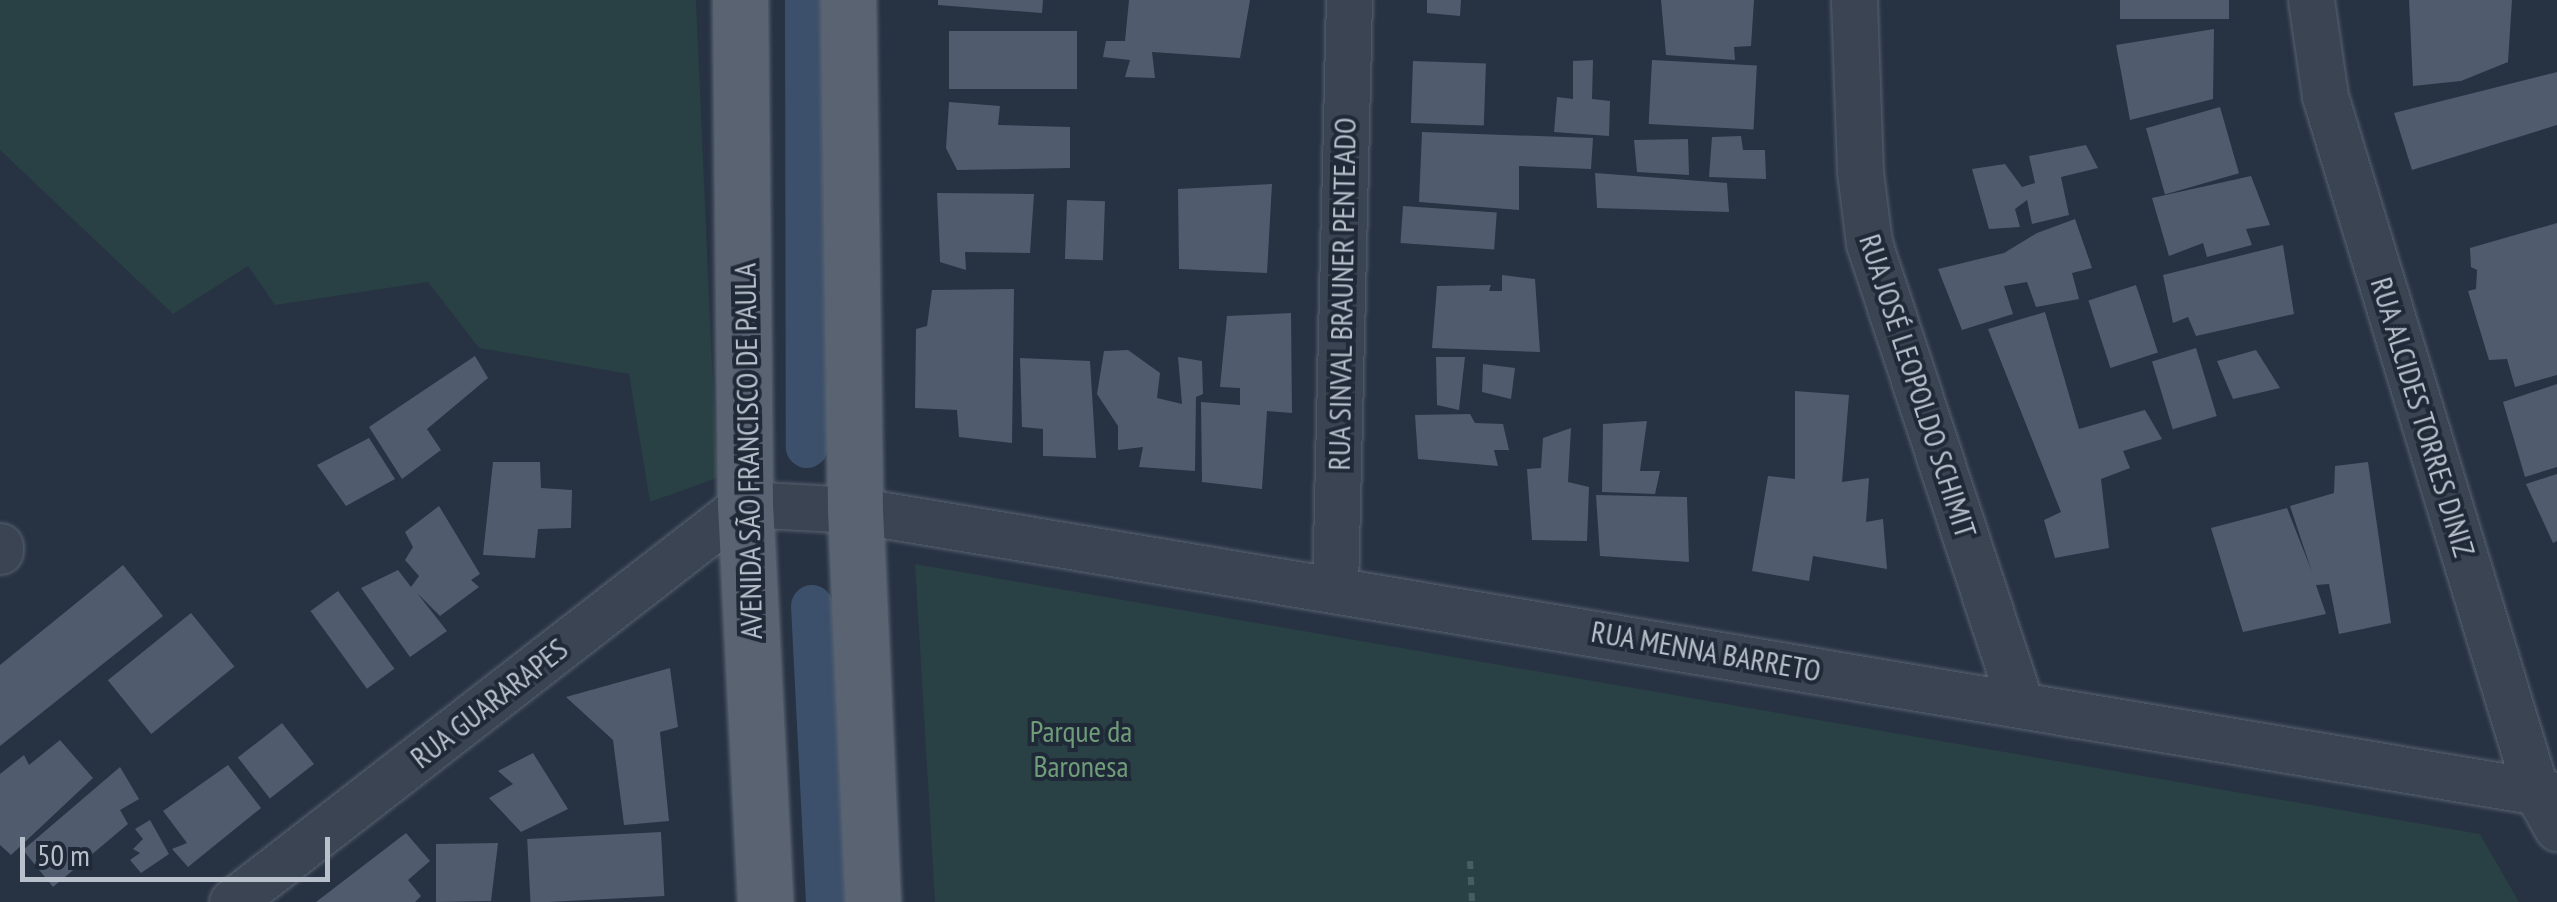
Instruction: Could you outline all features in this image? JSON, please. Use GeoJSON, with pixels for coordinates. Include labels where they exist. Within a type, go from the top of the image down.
{"type":"FeatureCollection","features":[{"type":"Feature","properties":{"kind":"main road","name":"AVENIDA SÃO FRANCISCO DE PAULA"},"geometry":{"type":"LineString","coordinates":[[740,0],[745,504],[765,902]]}},
{"type":"Feature","properties":{"kind":"main road"},"geometry":{"type":"LineString","coordinates":[[848,0],[855,510],[874,902]]}},
{"type":"Feature","properties":{"kind":"street","name":"RUA SINVAL BRAUNER PENTEADO"},"geometry":{"type":"LineString","coordinates":[[1335,588],[1349,0]]}},
{"type":"Feature","properties":{"kind":"street","name":"RUA JOSÉ LEOPOLDO SCHIMIT"},"geometry":{"type":"LineString","coordinates":[[1854,0],[1860,172],[1869,242],[2021,704]]}},
{"type":"Feature","properties":{"kind":"street","name":"RUA ALCIDES TORRES DINIZ"},"geometry":{"type":"LineString","coordinates":[[2311,0],[2326,96],[2550,805]]}},
{"type":"Feature","properties":{"kind":"street","name":"RUA MENNA BARRETO"},"geometry":{"type":"LineString","coordinates":[[745,504],[855,510],[1335,588],[2021,704],[2550,805]]}},
{"type":"Feature","properties":{"kind":"street","name":"RUA GUARARAPES"},"geometry":{"type":"LineString","coordinates":[[232,902],[745,504]]}},
{"type":"Feature","properties":{"kind":"path"},"geometry":{"type":"LineString","coordinates":[[1470,861],[1472,902]]}},
{"type":"Feature","properties":{"kind":"green space"},"geometry":{"type":"Polygon","coordinates":[[[0,0],[696,0],[717,478],[650,502],[629,374],[479,348],[428,282],[275,305],[248,266],[173,314],[0,150],[0,0]]]}},
{"type":"Feature","properties":{"kind":"green space","name":"Parque da Baronesa"},"geometry":{"type":"Polygon","coordinates":[[[915,564],[2480,834],[2519,902],[935,902],[915,564]]]}},
{"type":"Feature","properties":{"kind":"building"},"geometry":{"type":"Polygon","coordinates":[[[938,0],[1043,0],[1042,13],[938,5],[938,0]]]}},
{"type":"Feature","properties":{"kind":"building"},"geometry":{"type":"Polygon","coordinates":[[[1129,0],[1250,0],[1240,58],[1152,52],[1155,78],[1125,77],[1130,60],[1103,57],[1106,41],[1125,41],[1129,0]]]}},
{"type":"Feature","properties":{"kind":"building"},"geometry":{"type":"Polygon","coordinates":[[[1427,0],[1461,0],[1460,16],[1427,13],[1427,0]]]}},
{"type":"Feature","properties":{"kind":"building"},"geometry":{"type":"Polygon","coordinates":[[[1661,0],[1754,0],[1751,46],[1734,47],[1735,60],[1666,55],[1661,0]]]}},
{"type":"Feature","properties":{"kind":"building"},"geometry":{"type":"Polygon","coordinates":[[[2120,0],[2229,0],[2229,19],[2120,19],[2120,0]]]}},
{"type":"Feature","properties":{"kind":"building"},"geometry":{"type":"Polygon","coordinates":[[[2409,0],[2512,0],[2508,62],[2461,81],[2413,86],[2409,0]]]}},
{"type":"Feature","properties":{"kind":"building"},"geometry":{"type":"Polygon","coordinates":[[[2214,29],[2213,99],[2130,120],[2116,45],[2214,29]]]}},
{"type":"Feature","properties":{"kind":"building"},"geometry":{"type":"Polygon","coordinates":[[[949,31],[1077,31],[1077,89],[949,89],[949,31]]]}},
{"type":"Feature","properties":{"kind":"building"},"geometry":{"type":"Polygon","coordinates":[[[1593,60],[1592,99],[1610,101],[1609,136],[1554,132],[1557,97],[1573,99],[1573,61],[1593,60]]]}},
{"type":"Feature","properties":{"kind":"building"},"geometry":{"type":"Polygon","coordinates":[[[1652,60],[1757,65],[1754,129],[1649,124],[1652,60]]]}},
{"type":"Feature","properties":{"kind":"building"},"geometry":{"type":"Polygon","coordinates":[[[1413,61],[1486,64],[1484,126],[1411,123],[1413,61]]]}},
{"type":"Feature","properties":{"kind":"building"},"geometry":{"type":"Polygon","coordinates":[[[2557,72],[2557,125],[2412,170],[2394,113],[2557,72]]]}},
{"type":"Feature","properties":{"kind":"building"},"geometry":{"type":"Polygon","coordinates":[[[949,102],[1000,106],[998,125],[1070,127],[1070,168],[957,170],[946,148],[949,102]]]}},
{"type":"Feature","properties":{"kind":"building"},"geometry":{"type":"Polygon","coordinates":[[[2220,107],[2239,173],[2165,195],[2146,128],[2220,107]]]}},
{"type":"Feature","properties":{"kind":"building"},"geometry":{"type":"Polygon","coordinates":[[[1422,132],[1593,138],[1591,169],[1519,166],[1519,210],[1419,202],[1422,132]]]}},
{"type":"Feature","properties":{"kind":"building"},"geometry":{"type":"Polygon","coordinates":[[[1741,136],[1743,150],[1765,150],[1766,179],[1709,177],[1712,137],[1741,136]]]}},
{"type":"Feature","properties":{"kind":"building"},"geometry":{"type":"Polygon","coordinates":[[[1688,139],[1689,175],[1637,172],[1634,140],[1688,139]]]}},
{"type":"Feature","properties":{"kind":"building"},"geometry":{"type":"Polygon","coordinates":[[[2086,145],[2098,168],[2061,177],[2069,215],[2032,224],[2027,200],[2015,209],[2020,227],[1989,229],[1972,169],[2005,164],[2022,187],[2035,183],[2029,156],[2086,145]]]}},
{"type":"Feature","properties":{"kind":"building"},"geometry":{"type":"Polygon","coordinates":[[[1595,173],[1727,183],[1729,212],[1597,208],[1595,173]]]}},
{"type":"Feature","properties":{"kind":"building"},"geometry":{"type":"Polygon","coordinates":[[[2251,176],[2270,225],[2246,229],[2252,245],[2207,257],[2203,243],[2169,256],[2152,198],[2251,176]]]}},
{"type":"Feature","properties":{"kind":"building"},"geometry":{"type":"Polygon","coordinates":[[[1272,184],[1267,273],[1179,269],[1178,189],[1272,184]]]}},
{"type":"Feature","properties":{"kind":"building"},"geometry":{"type":"Polygon","coordinates":[[[937,193],[1034,194],[1030,253],[965,252],[966,270],[940,262],[937,193]]]}},
{"type":"Feature","properties":{"kind":"building"},"geometry":{"type":"Polygon","coordinates":[[[1067,200],[1105,201],[1103,260],[1065,259],[1067,200]]]}},
{"type":"Feature","properties":{"kind":"building"},"geometry":{"type":"Polygon","coordinates":[[[1403,206],[1497,213],[1494,249],[1400,243],[1403,206]]]}},
{"type":"Feature","properties":{"kind":"building"},"geometry":{"type":"Polygon","coordinates":[[[2075,219],[2092,268],[2072,273],[2079,299],[2036,307],[2027,282],[2004,286],[2013,314],[1962,330],[1938,269],[2004,253],[2037,233],[2075,219]]]}},
{"type":"Feature","properties":{"kind":"building"},"geometry":{"type":"Polygon","coordinates":[[[2557,223],[2557,375],[2515,387],[2507,359],[2489,360],[2468,291],[2476,289],[2477,270],[2471,267],[2470,248],[2557,223]]]}},
{"type":"Feature","properties":{"kind":"building"},"geometry":{"type":"Polygon","coordinates":[[[2283,245],[2294,314],[2196,336],[2188,317],[2173,323],[2163,275],[2283,245]]]}},
{"type":"Feature","properties":{"kind":"building"},"geometry":{"type":"Polygon","coordinates":[[[1502,275],[1535,279],[1540,352],[1432,348],[1437,286],[1491,285],[1489,291],[1502,291],[1502,275]]]}},
{"type":"Feature","properties":{"kind":"building"},"geometry":{"type":"Polygon","coordinates":[[[2136,285],[2158,353],[2110,368],[2088,300],[2136,285]]]}},
{"type":"Feature","properties":{"kind":"building"},"geometry":{"type":"Polygon","coordinates":[[[1014,289],[1012,443],[959,437],[957,410],[915,408],[916,329],[927,326],[932,290],[1014,289]]]}},
{"type":"Feature","properties":{"kind":"building"},"geometry":{"type":"Polygon","coordinates":[[[2045,312],[2079,429],[2145,410],[2162,439],[2123,451],[2130,468],[2101,479],[2109,548],[2055,558],[2044,520],[2061,512],[1988,329],[2045,312]]]}},
{"type":"Feature","properties":{"kind":"building"},"geometry":{"type":"Polygon","coordinates":[[[1291,313],[1292,413],[1267,411],[1262,489],[1202,482],[1201,402],[1240,405],[1240,388],[1220,387],[1227,316],[1291,313]]]}},
{"type":"Feature","properties":{"kind":"building"},"geometry":{"type":"Polygon","coordinates":[[[2196,348],[2217,416],[2173,429],[2152,361],[2196,348]]]}},
{"type":"Feature","properties":{"kind":"building"},"geometry":{"type":"Polygon","coordinates":[[[1128,350],[1160,373],[1157,398],[1182,404],[1178,357],[1202,361],[1203,394],[1196,397],[1195,471],[1139,467],[1143,447],[1118,450],[1118,426],[1097,394],[1104,351],[1128,350]]]}},
{"type":"Feature","properties":{"kind":"building"},"geometry":{"type":"Polygon","coordinates":[[[2256,350],[2280,388],[2233,399],[2217,361],[2256,350]]]}},
{"type":"Feature","properties":{"kind":"building"},"geometry":{"type":"Polygon","coordinates":[[[475,356],[488,378],[427,429],[441,450],[402,479],[369,427],[475,356]]]}},
{"type":"Feature","properties":{"kind":"building"},"geometry":{"type":"Polygon","coordinates":[[[1436,357],[1465,357],[1459,410],[1437,405],[1436,357]]]}},
{"type":"Feature","properties":{"kind":"building"},"geometry":{"type":"Polygon","coordinates":[[[1020,358],[1090,361],[1096,458],[1043,456],[1043,429],[1022,427],[1020,358]]]}},
{"type":"Feature","properties":{"kind":"building"},"geometry":{"type":"Polygon","coordinates":[[[1483,364],[1515,368],[1511,399],[1482,392],[1483,364]]]}},
{"type":"Feature","properties":{"kind":"building"},"geometry":{"type":"Polygon","coordinates":[[[2557,384],[2557,467],[2525,477],[2503,402],[2557,384]]]}},
{"type":"Feature","properties":{"kind":"building"},"geometry":{"type":"Polygon","coordinates":[[[1795,391],[1849,395],[1842,482],[1869,478],[1866,522],[1883,519],[1887,569],[1813,556],[1809,581],[1752,571],[1768,476],[1795,479],[1795,391]]]}},
{"type":"Feature","properties":{"kind":"building"},"geometry":{"type":"Polygon","coordinates":[[[1470,414],[1475,423],[1503,424],[1509,450],[1494,450],[1498,466],[1418,459],[1415,415],[1470,414]]]}},
{"type":"Feature","properties":{"kind":"building"},"geometry":{"type":"Polygon","coordinates":[[[1647,421],[1640,471],[1660,471],[1655,494],[1602,492],[1603,424],[1647,421]]]}},
{"type":"Feature","properties":{"kind":"building"},"geometry":{"type":"Polygon","coordinates":[[[1571,428],[1568,482],[1589,487],[1587,541],[1532,540],[1527,469],[1541,468],[1543,438],[1571,428]]]}},
{"type":"Feature","properties":{"kind":"building"},"geometry":{"type":"Polygon","coordinates":[[[369,438],[395,479],[346,506],[317,465],[369,438]]]}},
{"type":"Feature","properties":{"kind":"building"},"geometry":{"type":"Polygon","coordinates":[[[493,462],[540,462],[541,488],[572,490],[571,528],[538,529],[535,558],[483,555],[493,462]]]}},
{"type":"Feature","properties":{"kind":"building"},"geometry":{"type":"Polygon","coordinates":[[[2368,462],[2391,623],[2339,634],[2329,584],[2316,585],[2326,614],[2243,632],[2211,528],[2287,508],[2312,572],[2290,506],[2334,493],[2335,466],[2368,462]]]}},
{"type":"Feature","properties":{"kind":"building"},"geometry":{"type":"Polygon","coordinates":[[[2557,474],[2557,541],[2553,543],[2526,484],[2557,474]]]}},
{"type":"Feature","properties":{"kind":"building"},"geometry":{"type":"Polygon","coordinates":[[[1596,495],[1687,497],[1689,562],[1600,556],[1596,495]]]}},
{"type":"Feature","properties":{"kind":"building"},"geometry":{"type":"Polygon","coordinates":[[[439,506],[480,574],[471,580],[479,587],[440,616],[417,593],[447,631],[410,657],[361,588],[398,570],[411,587],[419,576],[405,560],[413,547],[405,532],[439,506]]]}},
{"type":"Feature","properties":{"kind":"building"},"geometry":{"type":"Polygon","coordinates":[[[123,565],[163,616],[0,746],[0,665],[123,565]]]}},
{"type":"Feature","properties":{"kind":"building"},"geometry":{"type":"Polygon","coordinates":[[[338,591],[394,669],[367,689],[310,611],[338,591]]]}},
{"type":"Feature","properties":{"kind":"building"},"geometry":{"type":"Polygon","coordinates":[[[191,613],[234,667],[151,734],[108,680],[191,613]]]}},
{"type":"Feature","properties":{"kind":"building"},"geometry":{"type":"Polygon","coordinates":[[[670,668],[678,727],[660,732],[669,821],[624,825],[613,740],[566,697],[670,668]]]}},
{"type":"Feature","properties":{"kind":"building"},"geometry":{"type":"Polygon","coordinates":[[[282,723],[314,764],[270,798],[238,757],[282,723]]]}},
{"type":"Feature","properties":{"kind":"building"},"geometry":{"type":"Polygon","coordinates":[[[60,740],[93,778],[11,855],[0,845],[0,774],[24,755],[29,765],[60,740]]]}},
{"type":"Feature","properties":{"kind":"building"},"geometry":{"type":"Polygon","coordinates":[[[533,753],[568,809],[521,832],[489,798],[513,784],[498,771],[533,753]]]}},
{"type":"Feature","properties":{"kind":"building"},"geometry":{"type":"Polygon","coordinates":[[[228,765],[261,808],[188,867],[172,849],[187,843],[163,811],[228,765]]]}},
{"type":"Feature","properties":{"kind":"building"},"geometry":{"type":"Polygon","coordinates":[[[120,767],[139,799],[120,810],[128,824],[53,887],[23,850],[120,767]]]}},
{"type":"Feature","properties":{"kind":"building"},"geometry":{"type":"Polygon","coordinates":[[[150,820],[169,854],[141,873],[130,860],[140,853],[133,849],[143,839],[135,829],[150,820]]]}},
{"type":"Feature","properties":{"kind":"building"},"geometry":{"type":"Polygon","coordinates":[[[661,832],[664,896],[530,902],[527,839],[661,832]]]}},
{"type":"Feature","properties":{"kind":"building"},"geometry":{"type":"Polygon","coordinates":[[[406,833],[430,861],[408,880],[421,896],[415,902],[316,902],[406,833]]]}},
{"type":"Feature","properties":{"kind":"building"},"geometry":{"type":"Polygon","coordinates":[[[498,843],[491,901],[436,902],[436,844],[498,843]]]}},
{"type":"Feature","properties":{"kind":"waterway"},"geometry":{"type":"LineString","coordinates":[[806,0],[807,447]]}},
{"type":"Feature","properties":{"kind":"waterway"},"geometry":{"type":"LineString","coordinates":[[812,606],[827,902]]}}]}
